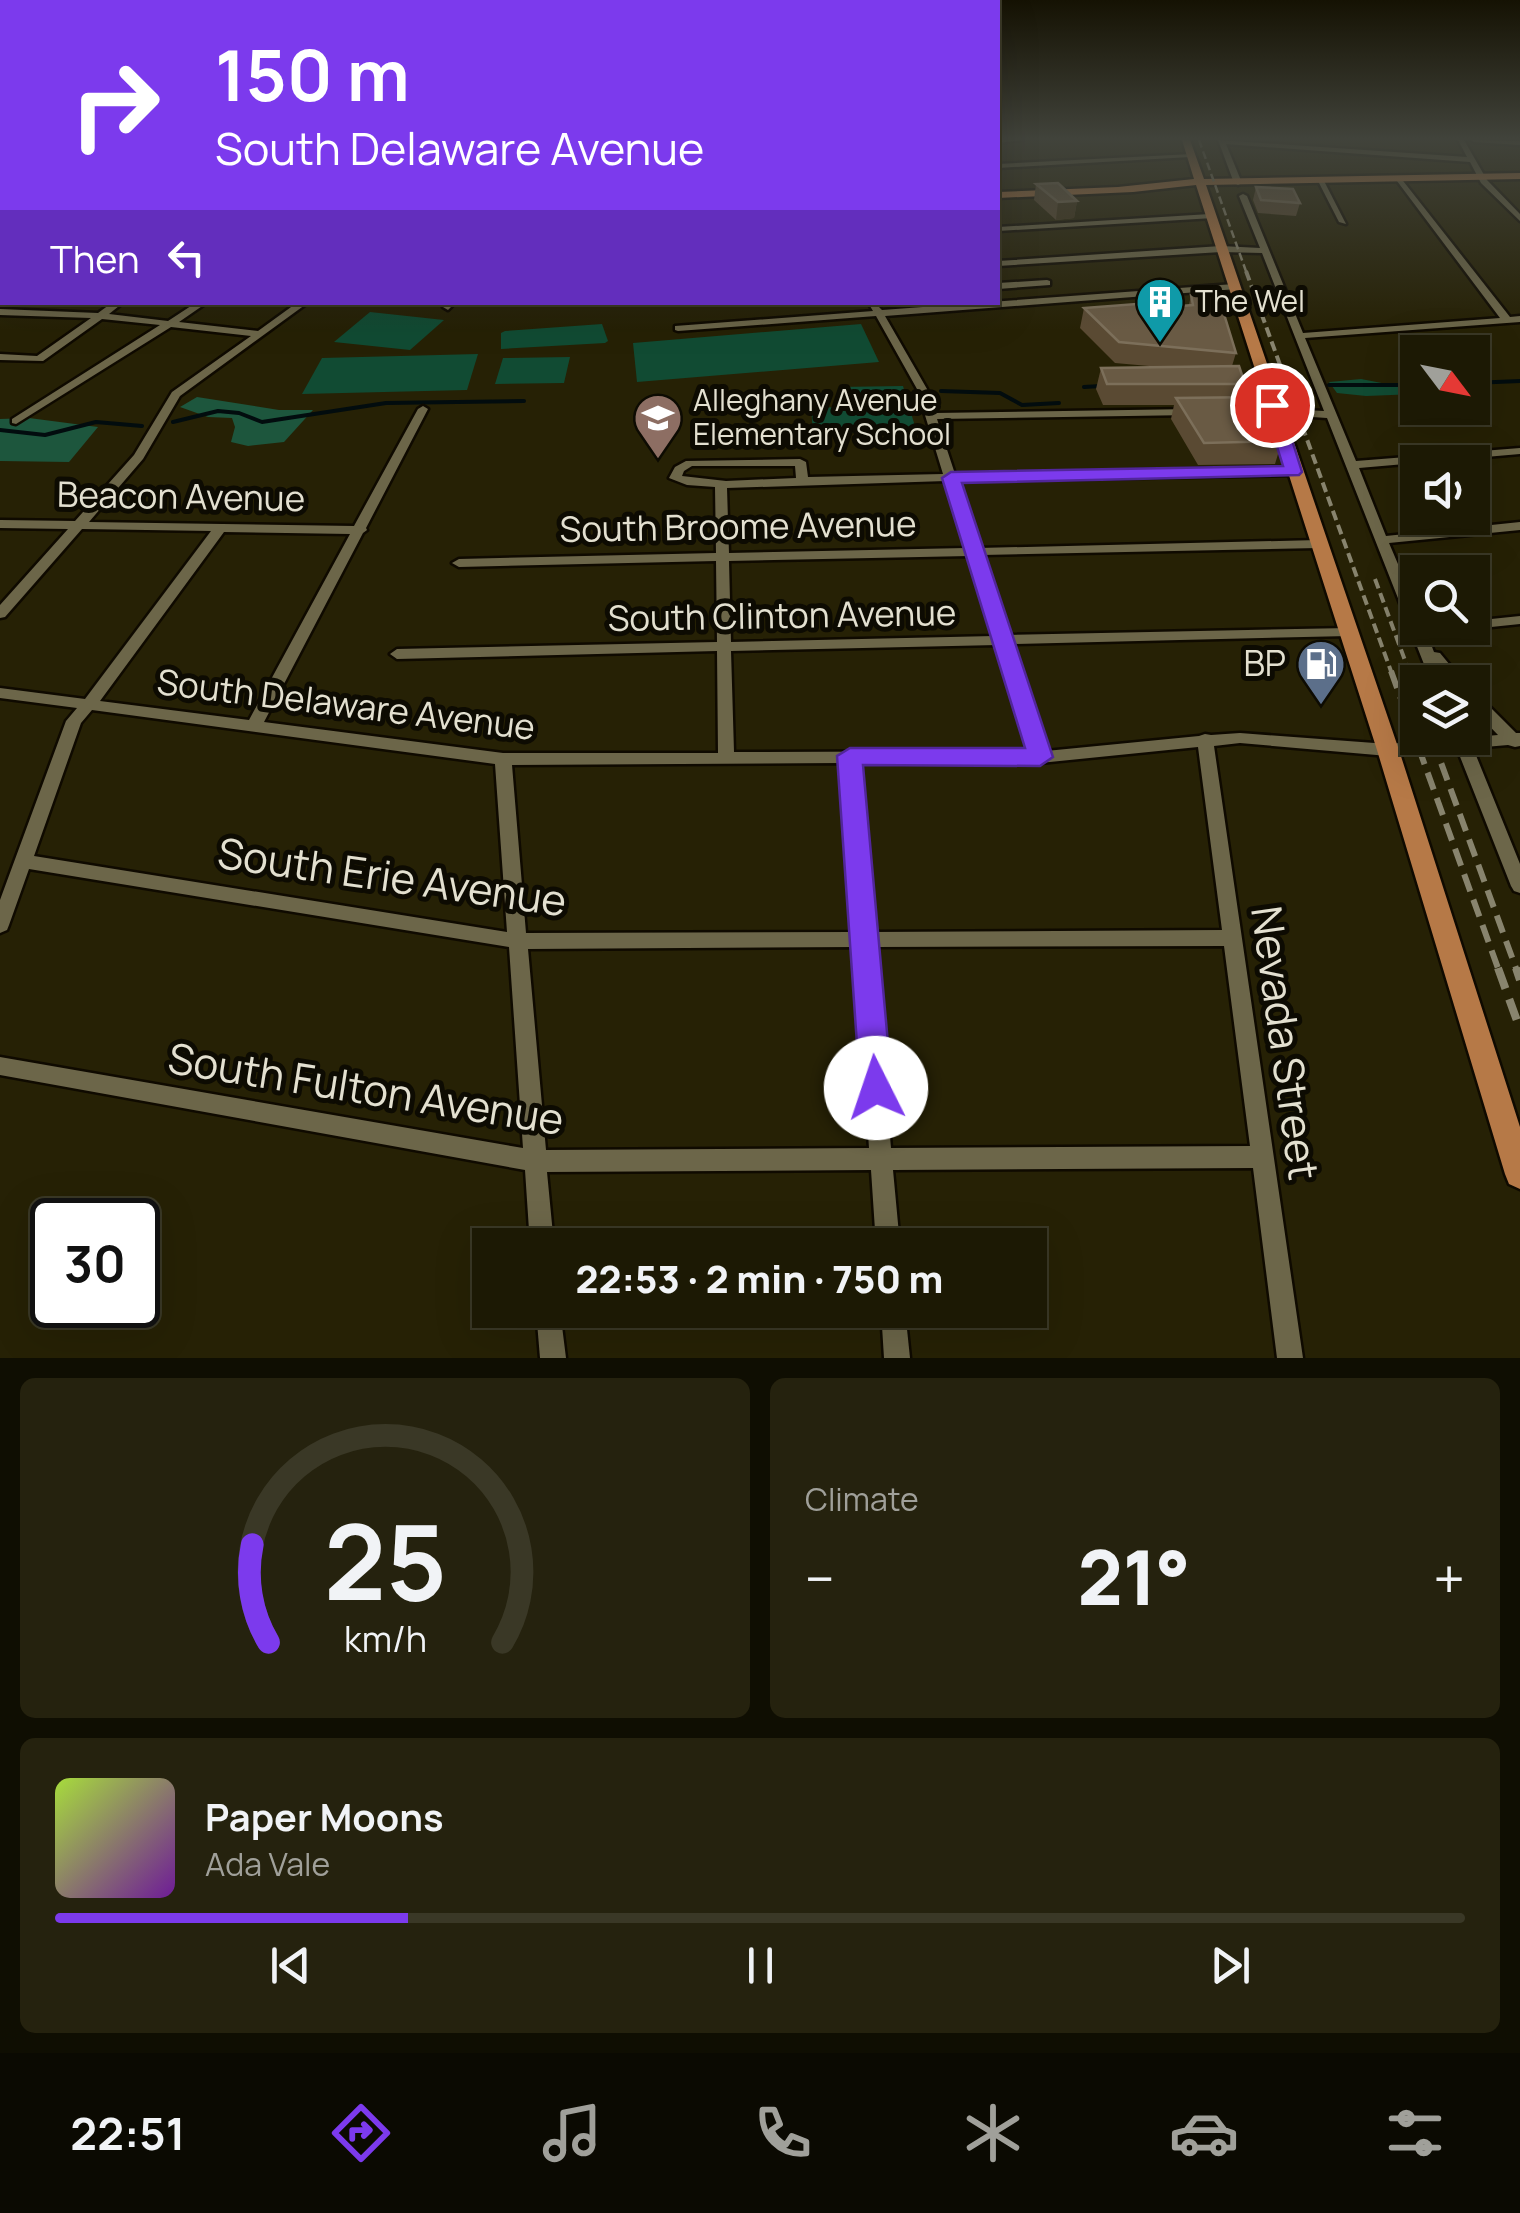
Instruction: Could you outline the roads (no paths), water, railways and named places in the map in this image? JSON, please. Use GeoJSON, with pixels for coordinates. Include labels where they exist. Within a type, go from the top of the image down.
{"type":"FeatureCollection","features":[{"type":"Feature","properties":{"kind":"main road"},"geometry":{"type":"LineString","coordinates":[[1206,203],[1388,750],[1520,1174]]}},
{"type":"Feature","properties":{"kind":"street"},"geometry":{"type":"LineString","coordinates":[[1247,203],[1400,585]]}},
{"type":"Feature","properties":{"kind":"street"},"geometry":{"type":"LineString","coordinates":[[1333,203],[1343,222]]}},
{"type":"Feature","properties":{"kind":"street"},"geometry":{"type":"LineString","coordinates":[[1418,203],[1507,320]]}},
{"type":"Feature","properties":{"kind":"street"},"geometry":{"type":"LineString","coordinates":[[1000,228],[1210,216]]}},
{"type":"Feature","properties":{"kind":"street"},"geometry":{"type":"LineString","coordinates":[[1000,264],[1221,249],[1266,251]]}},
{"type":"Feature","properties":{"kind":"street"},"geometry":{"type":"LineString","coordinates":[[1000,286],[1047,283]]}},
{"type":"Feature","properties":{"kind":"street"},"geometry":{"type":"LineString","coordinates":[[1000,301],[1234,287]]}},
{"type":"Feature","properties":{"kind":"street"},"geometry":{"type":"LineString","coordinates":[[0,357],[39,359],[116,305]]}},
{"type":"Feature","properties":{"kind":"street"},"geometry":{"type":"LineString","coordinates":[[16,422],[199,305]]}},
{"type":"Feature","properties":{"kind":"street"},"geometry":{"type":"LineString","coordinates":[[0,614],[139,457],[176,394],[301,305]]}},
{"type":"Feature","properties":{"kind":"street"},"geometry":{"type":"LineString","coordinates":[[678,328],[927,305]]}},
{"type":"Feature","properties":{"kind":"street"},"geometry":{"type":"LineString","coordinates":[[876,308],[922,389],[1040,757]]}},
{"type":"Feature","properties":{"kind":"street"},"geometry":{"type":"LineString","coordinates":[[0,312],[102,316],[260,334]]}},
{"type":"Feature","properties":{"kind":"street"},"geometry":{"type":"LineString","coordinates":[[1300,336],[1520,319]]}},
{"type":"Feature","properties":{"kind":"street"},"geometry":{"type":"LineString","coordinates":[[254,726],[423,409]]}},
{"type":"Feature","properties":{"kind":"street"},"geometry":{"type":"LineString","coordinates":[[1244,411],[1333,415]]}},
{"type":"Feature","properties":{"kind":"street"},"geometry":{"type":"LineString","coordinates":[[930,416],[1204,412]]}},
{"type":"Feature","properties":{"kind":"street"},"geometry":{"type":"LineString","coordinates":[[1352,465],[1520,450]]}},
{"type":"Feature","properties":{"kind":"street"},"geometry":{"type":"LineString","coordinates":[[802,480],[800,462],[690,463],[678,470],[676,478],[721,482],[1293,472]]}},
{"type":"Feature","properties":{"kind":"street"},"geometry":{"type":"LineString","coordinates":[[721,482],[726,757]]}},
{"type":"Feature","properties":{"kind":"street","name":"Beacon Avenue"},"geometry":{"type":"LineString","coordinates":[[0,524],[361,530]]}},
{"type":"Feature","properties":{"kind":"street"},"geometry":{"type":"LineString","coordinates":[[1382,540],[1520,526]]}},
{"type":"Feature","properties":{"kind":"street"},"geometry":{"type":"LineString","coordinates":[[0,926],[74,721],[91,704],[220,528]]}},
{"type":"Feature","properties":{"kind":"street","name":"South Broome Avenue"},"geometry":{"type":"LineString","coordinates":[[459,563],[1318,544]]}},
{"type":"Feature","properties":{"kind":"street"},"geometry":{"type":"LineString","coordinates":[[1490,623],[1520,620]]}},
{"type":"Feature","properties":{"kind":"street","name":"South Clinton Avenue"},"geometry":{"type":"LineString","coordinates":[[396,654],[1348,632]]}},
{"type":"Feature","properties":{"kind":"street","name":"South Delaware Avenue"},"geometry":{"type":"LineString","coordinates":[[0,694],[502,759],[1040,757],[1240,738],[1400,749]]}},
{"type":"Feature","properties":{"kind":"street"},"geometry":{"type":"LineString","coordinates":[[1490,715],[1518,741]]}},
{"type":"Feature","properties":{"kind":"street","name":"Nevada Street"},"geometry":{"type":"LineString","coordinates":[[1206,739],[1290,1358]]}},
{"type":"Feature","properties":{"kind":"street","name":"South Delaware Avenue"},"geometry":{"type":"LineString","coordinates":[[1490,741],[1518,741]]}},
{"type":"Feature","properties":{"kind":"street"},"geometry":{"type":"LineString","coordinates":[[1469,755],[1520,886]]}},
{"type":"Feature","properties":{"kind":"street"},"geometry":{"type":"LineString","coordinates":[[850,756],[887,1228]]}},
{"type":"Feature","properties":{"kind":"street"},"geometry":{"type":"LineString","coordinates":[[502,759],[540,1228]]}},
{"type":"Feature","properties":{"kind":"street","name":"South Erie Avenue"},"geometry":{"type":"LineString","coordinates":[[24,861],[518,940],[1232,938]]}},
{"type":"Feature","properties":{"kind":"street","name":"South Fulton Avenue"},"geometry":{"type":"LineString","coordinates":[[0,1066],[534,1161],[1263,1157]]}},
{"type":"Feature","properties":{"kind":"street"},"geometry":{"type":"LineString","coordinates":[[550,1328],[553,1358]]}},
{"type":"Feature","properties":{"kind":"street"},"geometry":{"type":"LineString","coordinates":[[895,1328],[897,1358]]}},
{"type":"Feature","properties":{"kind":"waterway"},"geometry":{"type":"LineString","coordinates":[[1490,382],[1520,381]]}},
{"type":"Feature","properties":{"kind":"waterway"},"geometry":{"type":"LineString","coordinates":[[1329,385],[1400,385]]}},
{"type":"Feature","properties":{"kind":"waterway"},"geometry":{"type":"LineString","coordinates":[[1084,387],[1101,386]]}},
{"type":"Feature","properties":{"kind":"waterway"},"geometry":{"type":"LineString","coordinates":[[941,391],[1000,393],[1022,405],[1059,403]]}},
{"type":"Feature","properties":{"kind":"waterway"},"geometry":{"type":"LineString","coordinates":[[173,422],[218,411],[239,413],[262,422],[386,403],[524,401]]}},
{"type":"Feature","properties":{"kind":"waterway"},"geometry":{"type":"LineString","coordinates":[[0,430],[45,435],[96,422],[142,426]]}},
{"type":"Feature","properties":{"kind":"railway"},"geometry":{"type":"LineString","coordinates":[[1222,203],[1247,274]]}},
{"type":"Feature","properties":{"kind":"railway"},"geometry":{"type":"LineString","coordinates":[[1246,271],[1392,674]]}},
{"type":"Feature","properties":{"kind":"railway"},"geometry":{"type":"LineString","coordinates":[[1375,579],[1407,665]]}},
{"type":"Feature","properties":{"kind":"railway"},"geometry":{"type":"LineString","coordinates":[[1391,671],[1499,971]]}},
{"type":"Feature","properties":{"kind":"railway"},"geometry":{"type":"LineString","coordinates":[[1438,755],[1517,971]]}},
{"type":"Feature","properties":{"kind":"railway"},"geometry":{"type":"LineString","coordinates":[[1498,968],[1520,1029]]}},
{"type":"Feature","properties":{"kind":"railway"},"geometry":{"type":"LineString","coordinates":[[1517,971],[1520,980]]}},
{"type":"Feature","properties":{"kind":"place","name":"The Wel"},"geometry":{"type":"Point","coordinates":[1160,344]}},
{"type":"Feature","properties":{"kind":"place","name":"Alleghany Avenue Elementary School"},"geometry":{"type":"Point","coordinates":[658,460]}},
{"type":"Feature","properties":{"kind":"place","name":"BP"},"geometry":{"type":"Point","coordinates":[1321,706]}}]}
